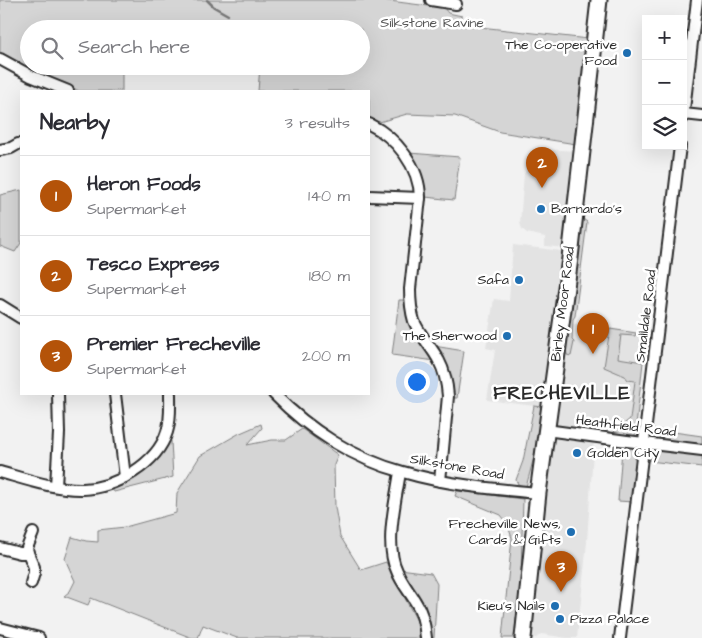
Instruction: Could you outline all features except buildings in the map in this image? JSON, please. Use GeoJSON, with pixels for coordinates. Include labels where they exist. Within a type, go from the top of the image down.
{"type":"FeatureCollection","features":[{"type":"Feature","properties":{"kind":"main road","name":"Birley Moor Road"},"geometry":{"type":"LineString","coordinates":[[523,638],[538,493],[568,267],[599,0]]}},
{"type":"Feature","properties":{"kind":"street"},"geometry":{"type":"LineString","coordinates":[[431,0],[456,4]]}},
{"type":"Feature","properties":{"kind":"street"},"geometry":{"type":"LineString","coordinates":[[685,105],[699,7]]}},
{"type":"Feature","properties":{"kind":"street"},"geometry":{"type":"LineString","coordinates":[[0,59],[20,70]]}},
{"type":"Feature","properties":{"kind":"street"},"geometry":{"type":"LineString","coordinates":[[28,75],[65,90]]}},
{"type":"Feature","properties":{"kind":"street"},"geometry":{"type":"LineString","coordinates":[[687,114],[702,116]]}},
{"type":"Feature","properties":{"kind":"street"},"geometry":{"type":"LineString","coordinates":[[370,125],[386,134],[404,153],[416,176],[418,186],[420,198],[410,300],[414,320],[438,360],[447,383],[448,396],[440,481]]}},
{"type":"Feature","properties":{"kind":"street"},"geometry":{"type":"LineString","coordinates":[[0,150],[11,148],[18,144]]}},
{"type":"Feature","properties":{"kind":"street","name":"Smalldale Road"},"geometry":{"type":"LineString","coordinates":[[620,638],[680,150]]}},
{"type":"Feature","properties":{"kind":"street"},"geometry":{"type":"LineString","coordinates":[[370,196],[420,198]]}},
{"type":"Feature","properties":{"kind":"street"},"geometry":{"type":"LineString","coordinates":[[0,305],[20,317]]}},
{"type":"Feature","properties":{"kind":"street"},"geometry":{"type":"LineString","coordinates":[[56,486],[58,395]]}},
{"type":"Feature","properties":{"kind":"street"},"geometry":{"type":"LineString","coordinates":[[115,395],[125,477]]}},
{"type":"Feature","properties":{"kind":"street"},"geometry":{"type":"LineString","coordinates":[[0,472],[56,486],[83,489],[111,483],[125,477],[150,458],[163,442],[169,420],[170,395]]}},
{"type":"Feature","properties":{"kind":"street","name":"Silkstone Road"},"geometry":{"type":"LineString","coordinates":[[275,395],[295,414],[335,442],[360,456],[400,472],[440,481],[538,493]]}},
{"type":"Feature","properties":{"kind":"street","name":"Heathfield Road"},"geometry":{"type":"LineString","coordinates":[[546,430],[627,442],[702,450]]}},
{"type":"Feature","properties":{"kind":"street"},"geometry":{"type":"LineString","coordinates":[[400,472],[391,548],[393,561],[396,571],[417,603],[424,624],[426,638]]}},
{"type":"Feature","properties":{"kind":"street"},"geometry":{"type":"LineString","coordinates":[[31,583],[34,567],[27,548],[33,533]]}},
{"type":"Feature","properties":{"kind":"street"},"geometry":{"type":"LineString","coordinates":[[0,548],[28,553]]}},
{"type":"Feature","properties":{"kind":"street"},"geometry":{"type":"LineString","coordinates":[[0,628],[39,638]]}},
{"type":"Feature","properties":{"kind":"shaded area"},"geometry":{"type":"Polygon","coordinates":[[[544,149],[577,151],[566,248],[545,246],[545,237],[527,233],[522,229],[520,223],[524,174],[530,162],[544,149]]]}},
{"type":"Feature","properties":{"kind":"shaded area"},"geometry":{"type":"Polygon","coordinates":[[[513,245],[578,253],[570,323],[642,333],[630,419],[609,436],[594,437],[587,542],[577,638],[541,634],[536,638],[523,638],[543,407],[487,400],[495,350],[486,348],[494,299],[509,301],[513,245]]]}},
{"type":"Feature","properties":{"kind":"green space","name":"Silkstone Ravine"},"geometry":{"type":"Polygon","coordinates":[[[0,0],[382,0],[444,8],[448,13],[462,16],[462,25],[588,39],[576,144],[500,132],[455,116],[407,114],[376,123],[370,120],[370,90],[258,90],[259,75],[370,75],[370,20],[20,20],[20,64],[0,53],[0,0]]]}},
{"type":"Feature","properties":{"kind":"green space"},"geometry":{"type":"Polygon","coordinates":[[[40,75],[122,75],[122,90],[77,90],[40,75]]]}},
{"type":"Feature","properties":{"kind":"green space"},"geometry":{"type":"Polygon","coordinates":[[[409,153],[460,157],[454,200],[425,197],[420,174],[409,153]]]}},
{"type":"Feature","properties":{"kind":"green space"},"geometry":{"type":"Polygon","coordinates":[[[20,190],[20,244],[15,252],[0,246],[0,195],[20,190]]]}},
{"type":"Feature","properties":{"kind":"green space"},"geometry":{"type":"Polygon","coordinates":[[[583,219],[587,222],[575,316],[573,319],[572,340],[574,342],[571,356],[567,355],[564,338],[580,220],[583,219]]]}},
{"type":"Feature","properties":{"kind":"green space"},"geometry":{"type":"Polygon","coordinates":[[[399,300],[406,300],[435,361],[392,355],[399,300]]]}},
{"type":"Feature","properties":{"kind":"green space"},"geometry":{"type":"Polygon","coordinates":[[[610,329],[636,333],[635,336],[621,335],[618,358],[643,362],[634,445],[639,450],[633,502],[618,501],[623,436],[609,436],[630,419],[635,381],[628,380],[625,376],[604,367],[610,329]]]}},
{"type":"Feature","properties":{"kind":"green space"},"geometry":{"type":"Polygon","coordinates":[[[434,346],[464,351],[457,398],[452,398],[448,370],[443,358],[434,346]]]}},
{"type":"Feature","properties":{"kind":"green space"},"geometry":{"type":"Polygon","coordinates":[[[534,406],[543,407],[534,457],[526,487],[518,484],[516,480],[523,461],[534,406]]]}},
{"type":"Feature","properties":{"kind":"green space"},"geometry":{"type":"Polygon","coordinates":[[[261,424],[262,428],[247,445],[272,440],[286,440],[302,429],[338,455],[334,465],[335,507],[340,536],[361,570],[386,562],[419,625],[420,638],[237,638],[203,625],[198,638],[192,638],[91,598],[88,605],[64,596],[70,591],[75,581],[65,559],[72,537],[98,542],[98,530],[125,527],[176,513],[177,493],[200,456],[238,434],[261,424]]]}},
{"type":"Feature","properties":{"kind":"green space"},"geometry":{"type":"Polygon","coordinates":[[[652,429],[702,436],[702,467],[649,461],[652,429]]]}},
{"type":"Feature","properties":{"kind":"green space"},"geometry":{"type":"Polygon","coordinates":[[[169,439],[171,441],[173,477],[114,492],[112,488],[140,474],[169,439]]]}},
{"type":"Feature","properties":{"kind":"green space"},"geometry":{"type":"Polygon","coordinates":[[[457,491],[523,499],[521,576],[514,638],[502,638],[512,538],[507,523],[501,515],[455,496],[457,491]]]}},
{"type":"Feature","properties":{"kind":"green space"},"geometry":{"type":"Polygon","coordinates":[[[400,569],[431,573],[437,584],[434,638],[429,638],[400,569]]]}},
{"type":"Feature","properties":{"kind":"waterway"},"geometry":{"type":"LineString","coordinates":[[207,0],[214,7],[228,15]]}},
{"type":"Feature","properties":{"kind":"place","name":"The Co-operative Food"},"geometry":{"type":"Point","coordinates":[627,53]}},
{"type":"Feature","properties":{"kind":"place","name":"Tesco Express"},"geometry":{"type":"Point","coordinates":[542,188]}},
{"type":"Feature","properties":{"kind":"place","name":"Barnardo's"},"geometry":{"type":"Point","coordinates":[541,209]}},
{"type":"Feature","properties":{"kind":"place","name":"Safa"},"geometry":{"type":"Point","coordinates":[519,280]}},
{"type":"Feature","properties":{"kind":"place","name":"The Sherwood"},"geometry":{"type":"Point","coordinates":[507,336]}},
{"type":"Feature","properties":{"kind":"place","name":"Heron Foods"},"geometry":{"type":"Point","coordinates":[593,354]}},
{"type":"Feature","properties":{"kind":"place","name":"Golden City"},"geometry":{"type":"Point","coordinates":[577,453]}},
{"type":"Feature","properties":{"kind":"place","name":"Frecheville News, Cards & Gifts"},"geometry":{"type":"Point","coordinates":[571,532]}},
{"type":"Feature","properties":{"kind":"place","name":"Premier Frecheville"},"geometry":{"type":"Point","coordinates":[561,592]}},
{"type":"Feature","properties":{"kind":"place","name":"Kieu’s Nails"},"geometry":{"type":"Point","coordinates":[555,606]}},
{"type":"Feature","properties":{"kind":"place","name":"Pizza Palace"},"geometry":{"type":"Point","coordinates":[560,619]}},
{"type":"Feature","properties":{"kind":"district","name":"FRECHEVILLE"},"geometry":{"type":"Point","coordinates":[562,393]}}]}
